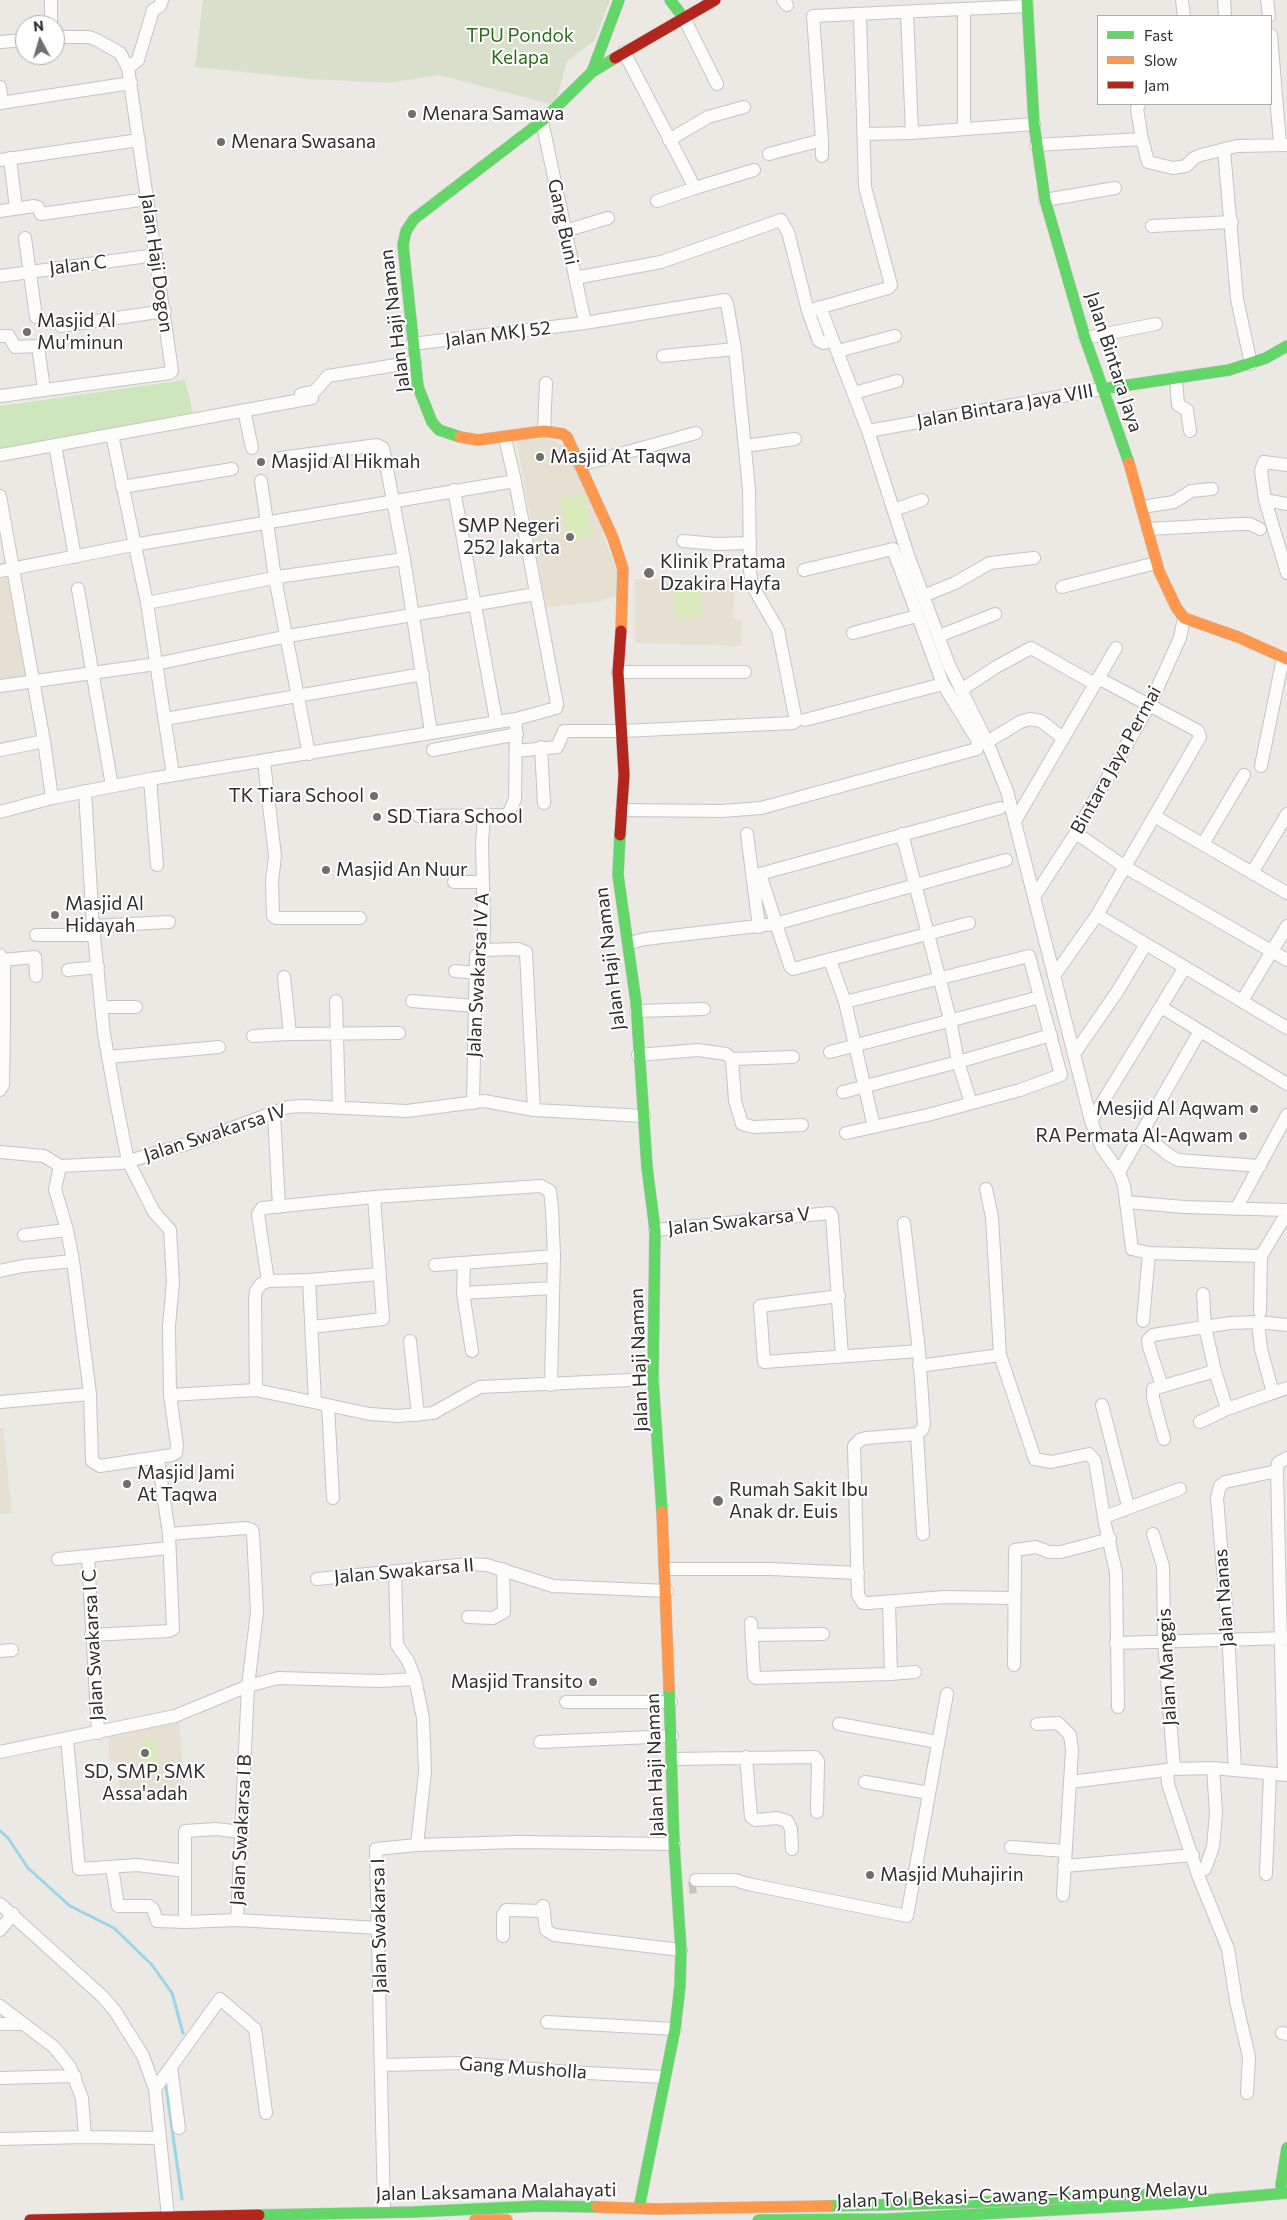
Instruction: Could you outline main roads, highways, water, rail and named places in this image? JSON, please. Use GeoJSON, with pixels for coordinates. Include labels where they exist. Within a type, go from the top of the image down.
{"type":"FeatureCollection","features":[{"type":"Feature","properties":{"kind":"main road"},"geometry":{"type":"LineString","coordinates":[[592,72],[619,0]]}},
{"type":"Feature","properties":{"kind":"main road"},"geometry":{"type":"LineString","coordinates":[[670,0],[684,18]]}},
{"type":"Feature","properties":{"kind":"main road","name":"Jalan Haji Naman"},"geometry":{"type":"LineString","coordinates":[[639,2208],[675,2029],[688,1884],[674,1844],[666,1569],[654,1378],[654,1230],[647,1167],[636,1012],[629,943],[618,875],[624,775],[618,672],[624,590],[623,569],[617,546],[567,437],[559,432],[544,431],[505,438],[471,439],[440,430],[429,417],[422,399],[414,362],[403,238],[409,225],[542,121],[592,72],[715,0]]}},
{"type":"Feature","properties":{"kind":"main road","name":"Jalan Bintara Jaya"},"geometry":{"type":"LineString","coordinates":[[1027,3],[1034,124],[1045,200],[1085,338],[1142,507],[1156,563],[1172,600],[1184,618],[1238,637],[1285,658]]}},
{"type":"Feature","properties":{"kind":"main road","name":"Jalan Bintara Jaya VIII"},"geometry":{"type":"LineString","coordinates":[[1102,389],[1251,364],[1287,346]]}},
{"type":"Feature","properties":{"kind":"main road"},"geometry":{"type":"LineString","coordinates":[[1163,2204],[1286,2188],[1282,2167],[1287,2148]]}},
{"type":"Feature","properties":{"kind":"main road","name":"Jalan Laksamana Malahayati"},"geometry":{"type":"LineString","coordinates":[[30,2220],[384,2211],[409,2216],[538,2206],[639,2208],[963,2203],[1286,2188]]}},
{"type":"Feature","properties":{"kind":"main road"},"geometry":{"type":"LineString","coordinates":[[981,2220],[982,2202]]}},
{"type":"Feature","properties":{"kind":"main road"},"geometry":{"type":"LineString","coordinates":[[963,2203],[963,2220]]}},
{"type":"Feature","properties":{"kind":"main road","name":"Jalan Tol Bekasi–Cawang–Kampung Melayu"},"geometry":{"type":"LineString","coordinates":[[758,2220],[899,2218],[1163,2204],[1260,2207]]}},
{"type":"Feature","properties":{"kind":"main road"},"geometry":{"type":"LineString","coordinates":[[475,2220],[507,2220]]}},
{"type":"Feature","properties":{"kind":"waterway"},"geometry":{"type":"LineString","coordinates":[[0,1831],[8,1838],[28,1868],[70,1906],[114,1928],[152,1965],[172,1993],[183,2033]]}},
{"type":"Feature","properties":{"kind":"waterway"},"geometry":{"type":"LineString","coordinates":[[166,2086],[182,2199]]}},
{"type":"Feature","properties":{"kind":"tunnel"},"geometry":{"type":"LineString","coordinates":[[689,1888],[696,1887]]}},
{"type":"Feature","properties":{"kind":"place","name":"Menara Samawa"},"geometry":{"type":"Point","coordinates":[412,114]}},
{"type":"Feature","properties":{"kind":"place","name":"Menara Swasana"},"geometry":{"type":"Point","coordinates":[221,142]}},
{"type":"Feature","properties":{"kind":"place","name":"Masjid Al Mu'minun"},"geometry":{"type":"Point","coordinates":[27,332]}},
{"type":"Feature","properties":{"kind":"place","name":"Masjid At Taqwa"},"geometry":{"type":"Point","coordinates":[540,457]}},
{"type":"Feature","properties":{"kind":"place","name":"Masjid Al Hikmah"},"geometry":{"type":"Point","coordinates":[261,462]}},
{"type":"Feature","properties":{"kind":"place","name":"SMP Negeri 252 Jakarta"},"geometry":{"type":"Point","coordinates":[570,537]}},
{"type":"Feature","properties":{"kind":"place","name":"Klinik Pratama Dzakira Hayfa"},"geometry":{"type":"Point","coordinates":[649,573]}},
{"type":"Feature","properties":{"kind":"place","name":"TK Tiara School"},"geometry":{"type":"Point","coordinates":[374,796]}},
{"type":"Feature","properties":{"kind":"place","name":"SD Tiara School"},"geometry":{"type":"Point","coordinates":[377,817]}},
{"type":"Feature","properties":{"kind":"place","name":"Masjid An Nuur"},"geometry":{"type":"Point","coordinates":[326,870]}},
{"type":"Feature","properties":{"kind":"place","name":"Masjid Al Hidayah"},"geometry":{"type":"Point","coordinates":[55,915]}},
{"type":"Feature","properties":{"kind":"place","name":"Mesjid Al Aqwam"},"geometry":{"type":"Point","coordinates":[1254,1109]}},
{"type":"Feature","properties":{"kind":"place","name":"RA Permata Al-Aqwam"},"geometry":{"type":"Point","coordinates":[1243,1136]}},
{"type":"Feature","properties":{"kind":"place","name":"Masjid Jami At Taqwa"},"geometry":{"type":"Point","coordinates":[127,1484]}},
{"type":"Feature","properties":{"kind":"place","name":"Rumah Sakit Ibu Anak dr. Euis"},"geometry":{"type":"Point","coordinates":[718,1501]}},
{"type":"Feature","properties":{"kind":"place","name":"Masjid Transito"},"geometry":{"type":"Point","coordinates":[593,1682]}},
{"type":"Feature","properties":{"kind":"place","name":"SD, SMP, SMK Assa'adah"},"geometry":{"type":"Point","coordinates":[145,1753]}},
{"type":"Feature","properties":{"kind":"place","name":"Masjid Muhajirin"},"geometry":{"type":"Point","coordinates":[870,1875]}},
{"type":"Feature","properties":{"kind":"park label","name":"TPU Pondok Kelapa"},"geometry":{"type":"Point","coordinates":[520,47]}}]}
